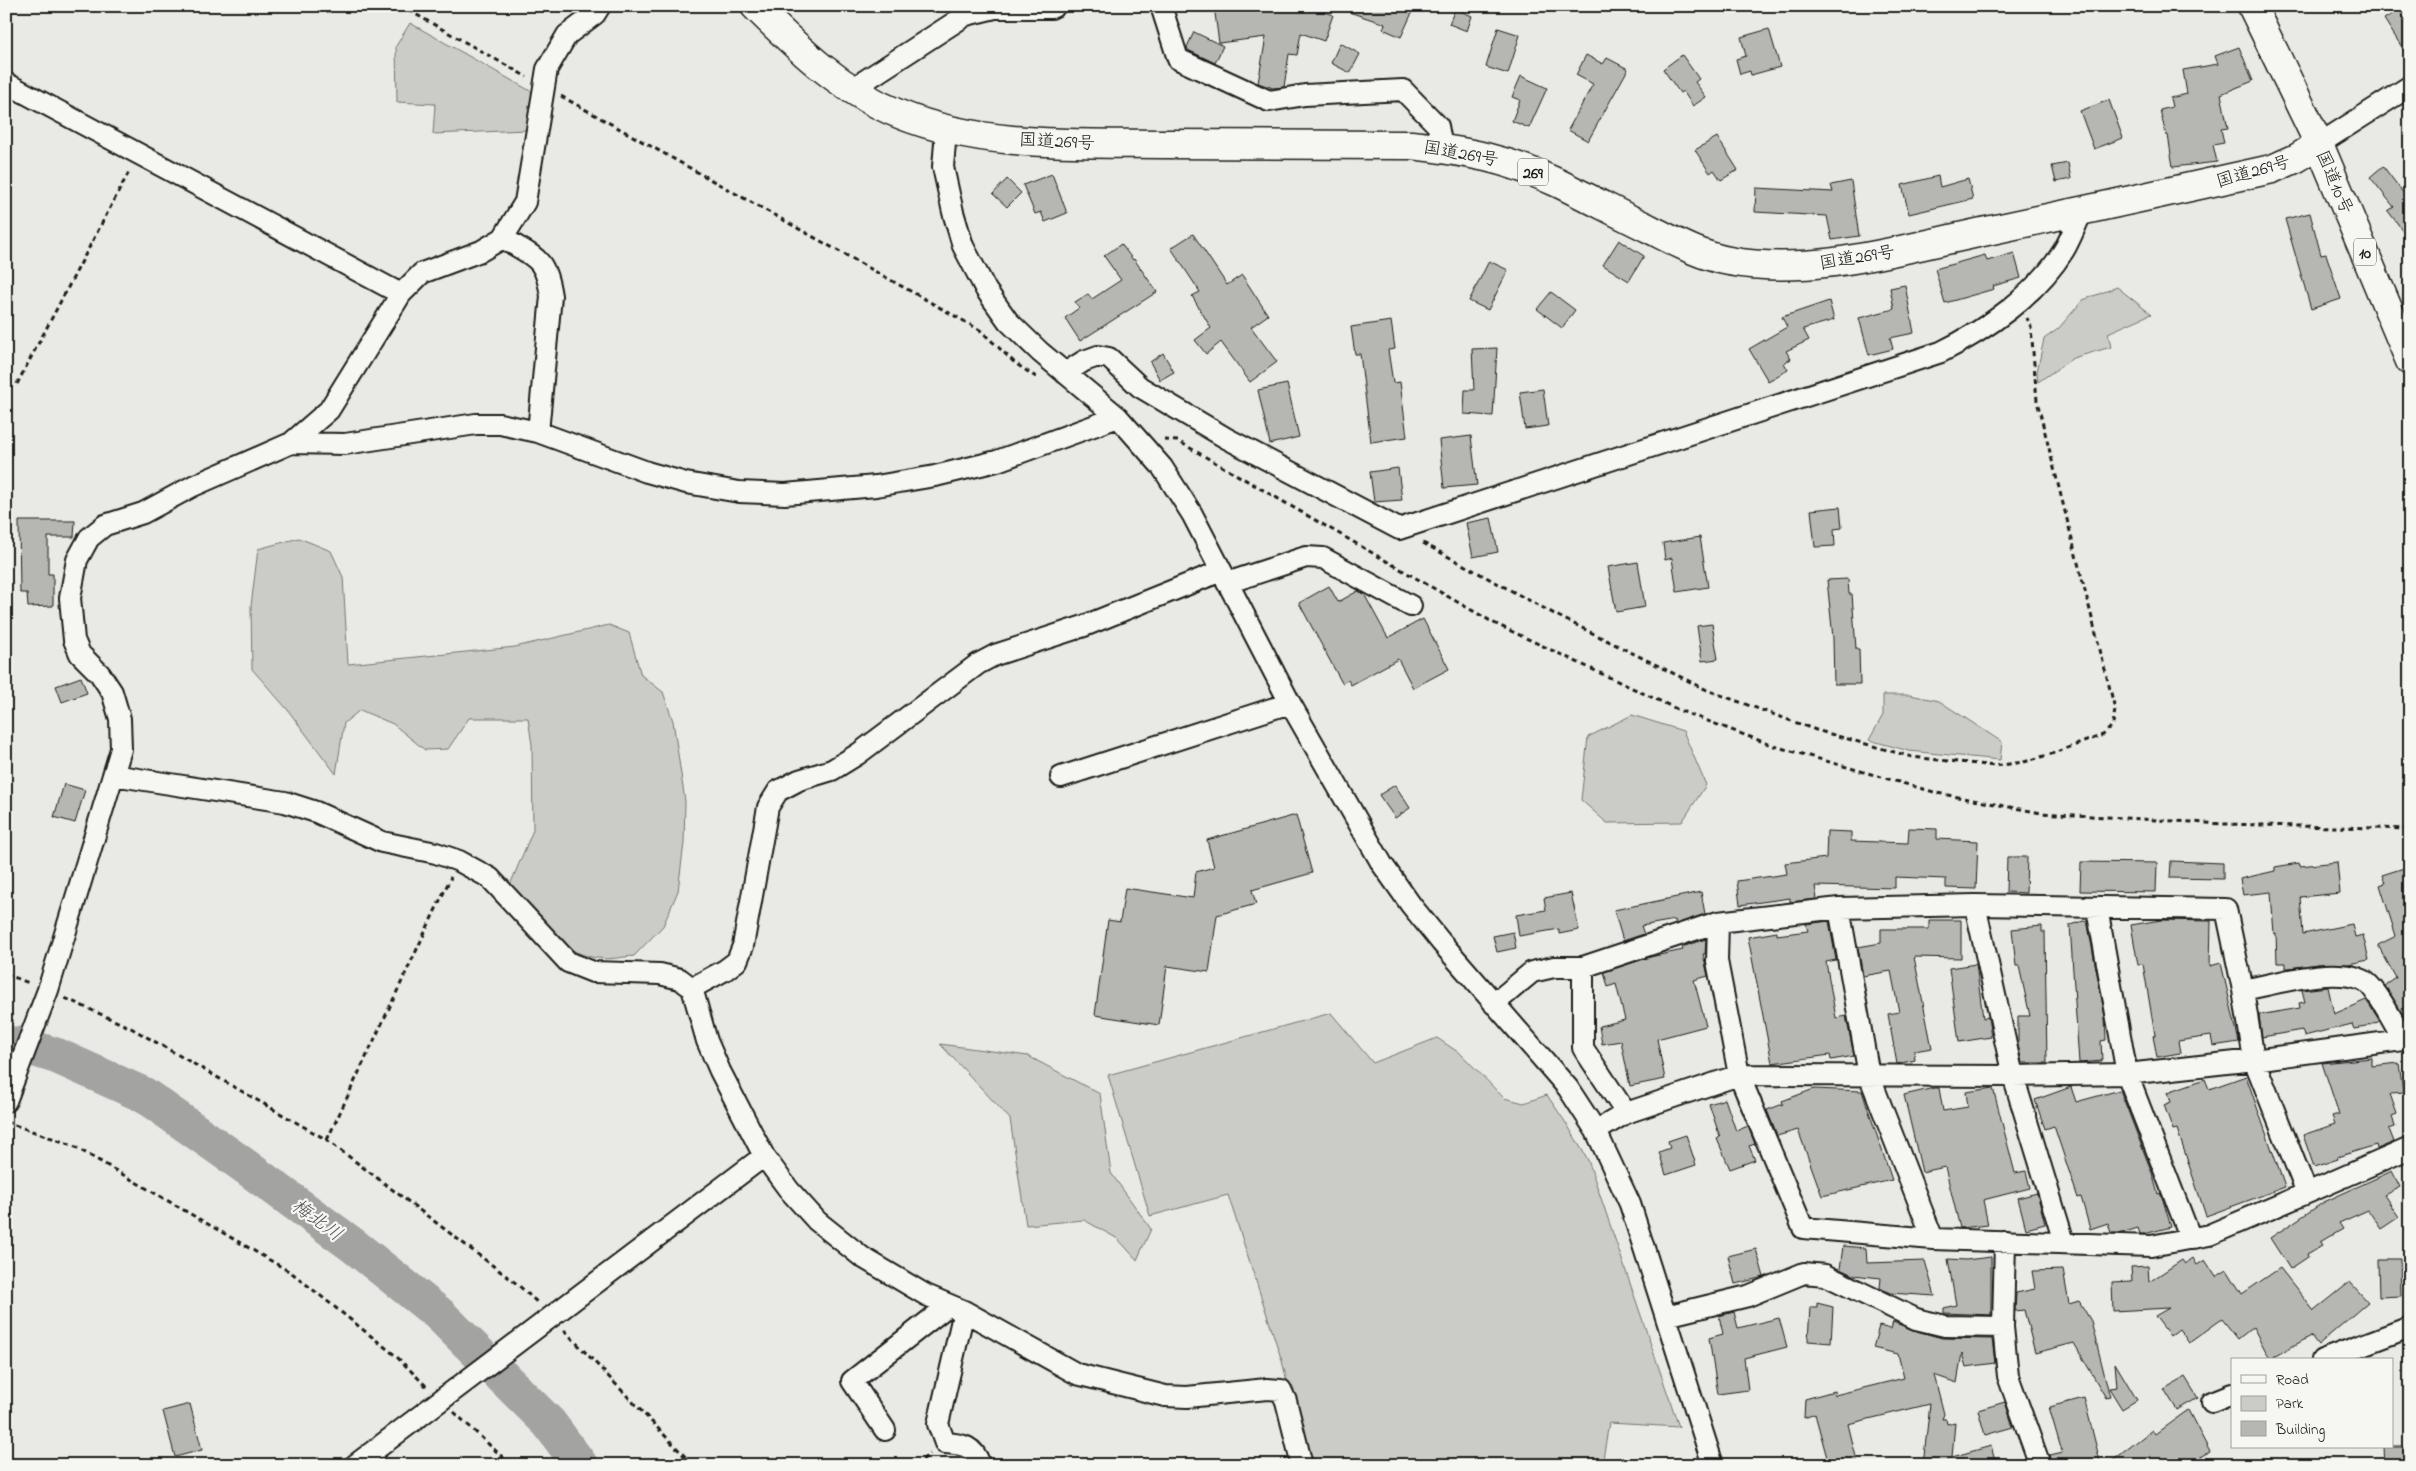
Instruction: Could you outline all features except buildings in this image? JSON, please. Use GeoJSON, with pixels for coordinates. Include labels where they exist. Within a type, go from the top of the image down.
{"type":"FeatureCollection","features":[{"type":"Feature","properties":{"kind":"highway","name":"国道269号"},"geometry":{"type":"LineString","coordinates":[[755,6],[822,70],[898,114],[946,131],[1047,142],[1411,145],[1442,148],[1508,161],[1557,182],[1692,250],[1729,261],[1772,266],[1815,264],[1880,254],[2082,212],[2272,169],[2297,158],[2319,144]]}},
{"type":"Feature","properties":{"kind":"highway","name":"国道10号"},"geometry":{"type":"LineString","coordinates":[[2252,7],[2319,144],[2410,360]]}},
{"type":"Feature","properties":{"kind":"street"},"geometry":{"type":"LineString","coordinates":[[6,1100],[48,990],[121,749],[120,719],[112,692],[100,674],[80,654],[74,640],[70,598],[77,560],[89,538],[105,525],[143,513],[193,486],[291,443],[329,410],[401,294],[422,273],[481,251],[503,238],[525,202],[547,69],[567,35],[595,14],[600,6]]}},
{"type":"Feature","properties":{"kind":"street"},"geometry":{"type":"LineString","coordinates":[[852,89],[966,15],[995,8],[1051,8],[1055,6]]}},
{"type":"Feature","properties":{"kind":"street"},"geometry":{"type":"LineString","coordinates":[[1161,6],[1178,60],[1269,101],[1305,96],[1403,90],[1438,126],[1442,148]]}},
{"type":"Feature","properties":{"kind":"street"},"geometry":{"type":"LineString","coordinates":[[6,83],[401,294]]}},
{"type":"Feature","properties":{"kind":"street"},"geometry":{"type":"LineString","coordinates":[[2319,144],[2410,86]]}},
{"type":"Feature","properties":{"kind":"street"},"geometry":{"type":"LineString","coordinates":[[946,131],[943,167],[964,246],[986,290],[1008,321],[1065,373],[1118,417],[1162,467],[1192,514],[1290,703],[1382,864],[1411,905],[1568,1088],[1596,1131],[1630,1204],[1713,1465]]}},
{"type":"Feature","properties":{"kind":"street"},"geometry":{"type":"LineString","coordinates":[[1065,373],[1084,361],[1098,356],[1109,358],[1140,387],[1209,428],[1398,529],[1941,352],[1976,335],[2015,304],[2064,250],[2082,212]]}},
{"type":"Feature","properties":{"kind":"street"},"geometry":{"type":"LineString","coordinates":[[503,238],[541,261],[548,277],[550,296],[538,432]]}},
{"type":"Feature","properties":{"kind":"street"},"geometry":{"type":"LineString","coordinates":[[291,443],[345,444],[476,424],[500,424],[538,432],[629,466],[686,484],[739,492],[785,494],[876,486],[935,476],[997,462],[1118,417]]}},
{"type":"Feature","properties":{"kind":"street"},"geometry":{"type":"LineString","coordinates":[[692,988],[725,970],[737,961],[743,946],[768,807],[778,791],[799,780],[832,770],[858,754],[962,674],[987,660],[1224,577],[1306,556],[1323,558],[1411,606]]}},
{"type":"Feature","properties":{"kind":"street"},"geometry":{"type":"LineString","coordinates":[[1062,777],[1290,703]]}},
{"type":"Feature","properties":{"kind":"street"},"geometry":{"type":"LineString","coordinates":[[113,775],[285,802],[316,812],[382,842],[436,853],[459,861],[490,878],[568,962],[593,972],[660,974],[680,980],[692,988],[707,1041],[720,1071],[764,1156],[788,1190],[817,1221],[862,1257],[926,1295],[957,1308],[1076,1374],[1165,1396],[1187,1397],[1267,1389],[1281,1390],[1286,1400],[1302,1465]]}},
{"type":"Feature","properties":{"kind":"street"},"geometry":{"type":"LineString","coordinates":[[1494,1004],[1532,972],[1554,967],[1583,967],[1718,922],[1839,908],[1975,906],[2226,909],[2243,990],[2254,1060],[2307,1193]]}},
{"type":"Feature","properties":{"kind":"street"},"geometry":{"type":"LineString","coordinates":[[1975,906],[2013,1076],[2064,1242]]}},
{"type":"Feature","properties":{"kind":"street"},"geometry":{"type":"LineString","coordinates":[[1839,908],[1869,1075],[1933,1239]]}},
{"type":"Feature","properties":{"kind":"street"},"geometry":{"type":"LineString","coordinates":[[2096,908],[2127,1074],[2191,1239]]}},
{"type":"Feature","properties":{"kind":"street"},"geometry":{"type":"LineString","coordinates":[[1718,922],[1717,961],[1739,1075],[1803,1228],[1933,1239],[2151,1246],[2209,1234],[2410,1148]]}},
{"type":"Feature","properties":{"kind":"street"},"geometry":{"type":"LineString","coordinates":[[1583,967],[1583,1048],[1626,1114]]}},
{"type":"Feature","properties":{"kind":"street"},"geometry":{"type":"LineString","coordinates":[[1596,1131],[1626,1114],[1739,1075],[2013,1076],[2127,1074],[2407,1040],[2372,988],[2364,980],[2330,974],[2243,990]]}},
{"type":"Feature","properties":{"kind":"street"},"geometry":{"type":"LineString","coordinates":[[354,1465],[764,1156]]}},
{"type":"Feature","properties":{"kind":"street"},"geometry":{"type":"LineString","coordinates":[[2005,1241],[2003,1327],[2008,1376],[2040,1465]]}},
{"type":"Feature","properties":{"kind":"street"},"geometry":{"type":"LineString","coordinates":[[1666,1316],[1748,1296],[1804,1273],[1826,1276],[1916,1318],[1945,1326],[2003,1327]]}},
{"type":"Feature","properties":{"kind":"street"},"geometry":{"type":"LineString","coordinates":[[885,1430],[852,1381],[957,1308]]}},
{"type":"Feature","properties":{"kind":"street"},"geometry":{"type":"LineString","coordinates":[[957,1308],[938,1424],[945,1443],[962,1444],[972,1449],[980,1465]]}},
{"type":"Feature","properties":{"kind":"street"},"geometry":{"type":"LineString","coordinates":[[2327,1358],[2410,1327]]}},
{"type":"Feature","properties":{"kind":"street"},"geometry":{"type":"LineString","coordinates":[[2212,1402],[2231,1394]]}},
{"type":"Feature","properties":{"kind":"path"},"geometry":{"type":"LineString","coordinates":[[401,6],[980,330]]}},
{"type":"Feature","properties":{"kind":"path"},"geometry":{"type":"LineString","coordinates":[[17,384],[138,154]]}},
{"type":"Feature","properties":{"kind":"path"},"geometry":{"type":"LineString","coordinates":[[1398,529],[1560,617],[1707,690],[1816,730],[1912,757],[1995,766],[2024,762],[2051,754],[2103,735],[2113,725],[2115,709],[2037,401],[2031,327],[2029,320],[2015,304]]}},
{"type":"Feature","properties":{"kind":"path"},"geometry":{"type":"LineString","coordinates":[[1178,441],[1494,623],[1680,711],[1774,746],[1937,793],[2041,813],[2224,824],[2410,829]]}},
{"type":"Feature","properties":{"kind":"path"},"geometry":{"type":"LineString","coordinates":[[327,1140],[459,861]]}},
{"type":"Feature","properties":{"kind":"path"},"geometry":{"type":"LineString","coordinates":[[6,974],[48,990],[131,1028],[327,1140],[517,1284],[552,1316],[693,1465]]}},
{"type":"Feature","properties":{"kind":"path"},"geometry":{"type":"LineString","coordinates":[[6,1122],[72,1145],[292,1273],[396,1356],[512,1465]]}},
{"type":"Feature","properties":{"kind":"green space"},"geometry":{"type":"Polygon","coordinates":[[[410,23],[534,93],[527,130],[433,134],[435,104],[397,102],[396,46],[410,23]]]}},
{"type":"Feature","properties":{"kind":"green space"},"geometry":{"type":"Polygon","coordinates":[[[2117,287],[2151,314],[2108,333],[2111,347],[2073,358],[2038,382],[2037,372],[2044,339],[2058,329],[2083,300],[2117,287]]]}},
{"type":"Feature","properties":{"kind":"green space"},"geometry":{"type":"Polygon","coordinates":[[[299,538],[331,551],[343,577],[348,664],[515,647],[609,625],[629,633],[641,675],[663,692],[673,721],[685,801],[684,843],[678,891],[663,926],[634,956],[602,959],[584,955],[571,949],[548,931],[510,885],[533,830],[532,745],[528,718],[469,718],[448,749],[425,750],[393,724],[360,710],[344,723],[336,774],[287,709],[252,669],[251,606],[258,549],[299,538]]]}},
{"type":"Feature","properties":{"kind":"green space"},"geometry":{"type":"Polygon","coordinates":[[[1883,695],[1910,695],[1939,701],[2002,742],[2000,760],[1909,751],[1869,740],[1883,715],[1883,695]]]}},
{"type":"Feature","properties":{"kind":"green space"},"geometry":{"type":"Polygon","coordinates":[[[1632,715],[1683,731],[1706,785],[1682,822],[1607,823],[1581,800],[1588,737],[1632,715]]]}},
{"type":"Feature","properties":{"kind":"green space"},"geometry":{"type":"Polygon","coordinates":[[[1331,1013],[1373,1063],[1437,1038],[1461,1054],[1504,1098],[1524,1103],[1547,1095],[1588,1160],[1679,1427],[1609,1423],[1602,1465],[1308,1465],[1282,1361],[1228,1195],[1150,1216],[1108,1075],[1331,1013]]]}},
{"type":"Feature","properties":{"kind":"green space"},"geometry":{"type":"Polygon","coordinates":[[[940,1044],[1028,1056],[1100,1094],[1111,1173],[1151,1229],[1137,1260],[1118,1239],[1084,1220],[1026,1225],[1010,1119],[940,1044]]]}},
{"type":"Feature","properties":{"kind":"waterway","name":"梅北川"},"geometry":{"type":"LineString","coordinates":[[6,1044],[22,1045],[57,1056],[144,1095],[354,1246],[439,1314],[549,1423],[580,1465]]}}]}
